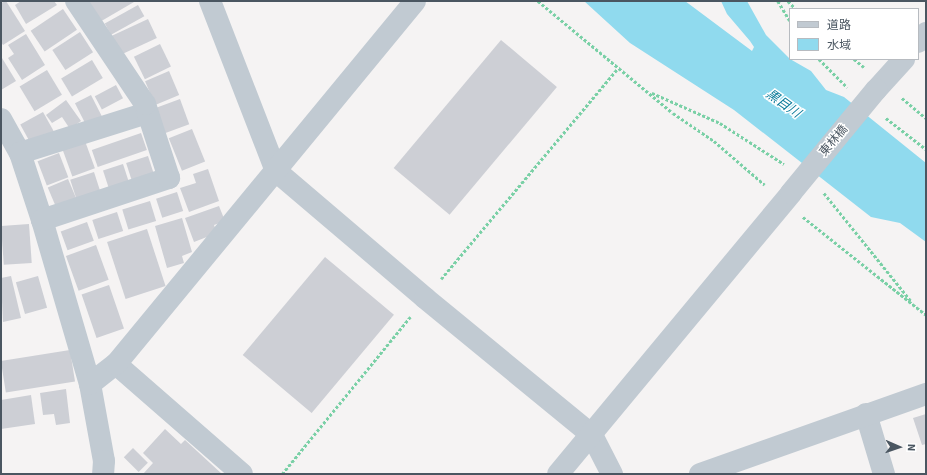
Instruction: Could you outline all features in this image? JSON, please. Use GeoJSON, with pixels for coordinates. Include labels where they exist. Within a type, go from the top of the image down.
{"type":"FeatureCollection","features":[{"type":"Feature","properties":{"kind":"street"},"geometry":{"type":"LineString","coordinates":[[42,220],[168,178],[145,104],[76,1]]}},
{"type":"Feature","properties":{"kind":"street"},"geometry":{"type":"LineString","coordinates":[[210,1],[276,171],[425,298],[592,434],[612,474]]}},
{"type":"Feature","properties":{"kind":"street"},"geometry":{"type":"LineString","coordinates":[[90,384],[116,364],[415,1]]}},
{"type":"Feature","properties":{"kind":"street"},"geometry":{"type":"LineString","coordinates":[[919,41],[926,33]]}},
{"type":"Feature","properties":{"kind":"street","name":"東林橋"},"geometry":{"type":"LineString","coordinates":[[558,474],[787,197],[903,60]]}},
{"type":"Feature","properties":{"kind":"street"},"geometry":{"type":"LineString","coordinates":[[20,153],[147,113]]}},
{"type":"Feature","properties":{"kind":"street"},"geometry":{"type":"LineString","coordinates":[[1,119],[20,153],[42,220],[90,384],[104,461],[103,474]]}},
{"type":"Feature","properties":{"kind":"street"},"geometry":{"type":"LineString","coordinates":[[116,364],[242,474]]}},
{"type":"Feature","properties":{"kind":"street"},"geometry":{"type":"LineString","coordinates":[[700,474],[926,394]]}},
{"type":"Feature","properties":{"kind":"street"},"geometry":{"type":"LineString","coordinates":[[866,414],[884,474]]}},
{"type":"Feature","properties":{"kind":"path"},"geometry":{"type":"LineString","coordinates":[[538,1],[618,68],[751,172]]}},
{"type":"Feature","properties":{"kind":"path"},"geometry":{"type":"LineString","coordinates":[[778,1],[789,19]]}},
{"type":"Feature","properties":{"kind":"path"},"geometry":{"type":"LineString","coordinates":[[282,474],[425,298],[618,68]]}},
{"type":"Feature","properties":{"kind":"path"},"geometry":{"type":"LineString","coordinates":[[880,86],[926,118]]}},
{"type":"Feature","properties":{"kind":"path"},"geometry":{"type":"LineString","coordinates":[[787,197],[926,315]]}},
{"type":"Feature","properties":{"kind":"water","name":"黒目川"},"geometry":{"type":"Polygon","coordinates":[[[584,1],[685,1],[752,51],[754,47],[727,14],[721,1],[747,1],[766,35],[789,58],[789,60],[792,60],[811,71],[826,90],[844,97],[926,163],[926,242],[900,223],[871,217],[734,110],[630,43],[584,1]]]}},
{"type":"Feature","properties":{"kind":"building"},"geometry":{"type":"Polygon","coordinates":[[[6,1],[25,31],[3,45],[1,42],[1,3],[6,1]]]}},
{"type":"Feature","properties":{"kind":"building"},"geometry":{"type":"Polygon","coordinates":[[[21,1],[54,1],[57,5],[26,24],[15,5],[21,1]]]}},
{"type":"Feature","properties":{"kind":"building"},"geometry":{"type":"Polygon","coordinates":[[[89,1],[133,1],[134,2],[98,23],[89,1]]]}},
{"type":"Feature","properties":{"kind":"building"},"geometry":{"type":"Polygon","coordinates":[[[138,5],[144,16],[111,35],[105,23],[138,5]]]}},
{"type":"Feature","properties":{"kind":"building"},"geometry":{"type":"Polygon","coordinates":[[[63,9],[77,30],[45,52],[31,31],[63,9]]]}},
{"type":"Feature","properties":{"kind":"building"},"geometry":{"type":"Polygon","coordinates":[[[148,19],[157,38],[120,55],[111,36],[148,19]]]}},
{"type":"Feature","properties":{"kind":"building"},"geometry":{"type":"Polygon","coordinates":[[[80,32],[93,52],[65,70],[52,50],[80,32]]]}},
{"type":"Feature","properties":{"kind":"building"},"geometry":{"type":"Polygon","coordinates":[[[26,34],[45,65],[22,80],[8,58],[14,54],[8,45],[26,34]]]}},
{"type":"Feature","properties":{"kind":"building"},"geometry":{"type":"Polygon","coordinates":[[[501,40],[557,87],[450,215],[394,168],[501,40]]]}},
{"type":"Feature","properties":{"kind":"building"},"geometry":{"type":"Polygon","coordinates":[[[160,44],[171,66],[145,79],[134,57],[160,44]]]}},
{"type":"Feature","properties":{"kind":"building"},"geometry":{"type":"Polygon","coordinates":[[[2,58],[16,81],[1,90],[1,59],[2,58]]]}},
{"type":"Feature","properties":{"kind":"building"},"geometry":{"type":"Polygon","coordinates":[[[92,60],[103,78],[72,97],[61,79],[92,60]]]}},
{"type":"Feature","properties":{"kind":"building"},"geometry":{"type":"Polygon","coordinates":[[[47,70],[62,95],[35,111],[20,86],[47,70]]]}},
{"type":"Feature","properties":{"kind":"building"},"geometry":{"type":"Polygon","coordinates":[[[169,71],[179,95],[155,105],[145,81],[169,71]]]}},
{"type":"Feature","properties":{"kind":"building"},"geometry":{"type":"Polygon","coordinates":[[[116,85],[123,98],[102,110],[95,96],[116,85]]]}},
{"type":"Feature","properties":{"kind":"building"},"geometry":{"type":"Polygon","coordinates":[[[91,95],[102,117],[86,125],[75,103],[91,95]]]}},
{"type":"Feature","properties":{"kind":"building"},"geometry":{"type":"Polygon","coordinates":[[[180,99],[189,124],[165,133],[156,108],[180,99]]]}},
{"type":"Feature","properties":{"kind":"building"},"geometry":{"type":"Polygon","coordinates":[[[66,100],[81,121],[70,129],[62,117],[52,123],[46,115],[66,100]]]}},
{"type":"Feature","properties":{"kind":"building"},"geometry":{"type":"Polygon","coordinates":[[[43,112],[54,132],[31,145],[20,125],[43,112]]]}},
{"type":"Feature","properties":{"kind":"building"},"geometry":{"type":"Polygon","coordinates":[[[192,129],[205,161],[182,171],[169,138],[192,129]]]}},
{"type":"Feature","properties":{"kind":"building"},"geometry":{"type":"Polygon","coordinates":[[[141,133],[147,150],[98,167],[92,150],[141,133]]]}},
{"type":"Feature","properties":{"kind":"building"},"geometry":{"type":"Polygon","coordinates":[[[85,141],[95,168],[72,176],[62,149],[85,141]]]}},
{"type":"Feature","properties":{"kind":"building"},"geometry":{"type":"Polygon","coordinates":[[[59,153],[68,177],[47,186],[38,161],[59,153]]]}},
{"type":"Feature","properties":{"kind":"building"},"geometry":{"type":"Polygon","coordinates":[[[148,156],[155,178],[133,185],[126,163],[148,156]]]}},
{"type":"Feature","properties":{"kind":"building"},"geometry":{"type":"Polygon","coordinates":[[[123,164],[130,186],[110,192],[103,170],[123,164]]]}},
{"type":"Feature","properties":{"kind":"building"},"geometry":{"type":"Polygon","coordinates":[[[208,169],[219,201],[189,212],[180,188],[196,183],[193,174],[208,169]]]}},
{"type":"Feature","properties":{"kind":"building"},"geometry":{"type":"Polygon","coordinates":[[[94,172],[101,193],[77,201],[70,180],[94,172]]]}},
{"type":"Feature","properties":{"kind":"building"},"geometry":{"type":"Polygon","coordinates":[[[68,179],[78,203],[58,212],[48,188],[68,179]]]}},
{"type":"Feature","properties":{"kind":"building"},"geometry":{"type":"Polygon","coordinates":[[[177,192],[183,211],[162,218],[156,199],[177,192]]]}},
{"type":"Feature","properties":{"kind":"building"},"geometry":{"type":"Polygon","coordinates":[[[150,201],[156,221],[128,230],[122,209],[150,201]]]}},
{"type":"Feature","properties":{"kind":"building"},"geometry":{"type":"Polygon","coordinates":[[[219,206],[225,221],[214,225],[217,233],[194,242],[185,218],[219,206]]]}},
{"type":"Feature","properties":{"kind":"building"},"geometry":{"type":"Polygon","coordinates":[[[117,212],[123,231],[98,239],[92,220],[117,212]]]}},
{"type":"Feature","properties":{"kind":"building"},"geometry":{"type":"Polygon","coordinates":[[[182,218],[192,252],[182,256],[184,263],[167,268],[155,226],[182,218]]]}},
{"type":"Feature","properties":{"kind":"building"},"geometry":{"type":"Polygon","coordinates":[[[87,222],[94,241],[68,250],[61,232],[87,222]]]}},
{"type":"Feature","properties":{"kind":"building"},"geometry":{"type":"Polygon","coordinates":[[[29,224],[32,263],[4,265],[1,226],[29,224]]]}},
{"type":"Feature","properties":{"kind":"building"},"geometry":{"type":"Polygon","coordinates":[[[147,229],[166,286],[126,299],[107,242],[147,229]]]}},
{"type":"Feature","properties":{"kind":"building"},"geometry":{"type":"Polygon","coordinates":[[[96,245],[109,280],[79,291],[66,256],[96,245]]]}},
{"type":"Feature","properties":{"kind":"building"},"geometry":{"type":"Polygon","coordinates":[[[325,257],[394,315],[312,413],[243,355],[325,257]]]}},
{"type":"Feature","properties":{"kind":"building"},"geometry":{"type":"Polygon","coordinates":[[[11,276],[21,318],[3,322],[1,278],[11,276]]]}},
{"type":"Feature","properties":{"kind":"building"},"geometry":{"type":"Polygon","coordinates":[[[38,276],[47,308],[25,314],[16,282],[38,276]]]}},
{"type":"Feature","properties":{"kind":"building"},"geometry":{"type":"Polygon","coordinates":[[[109,285],[124,328],[97,338],[82,294],[109,285]]]}},
{"type":"Feature","properties":{"kind":"building"},"geometry":{"type":"Polygon","coordinates":[[[70,350],[75,382],[6,393],[1,361],[70,350]]]}},
{"type":"Feature","properties":{"kind":"building"},"geometry":{"type":"Polygon","coordinates":[[[66,389],[70,423],[56,425],[54,414],[43,415],[40,393],[66,389]]]}},
{"type":"Feature","properties":{"kind":"building"},"geometry":{"type":"Polygon","coordinates":[[[31,395],[35,424],[1,429],[1,400],[31,395]]]}},
{"type":"Feature","properties":{"kind":"building"},"geometry":{"type":"Polygon","coordinates":[[[926,414],[926,444],[922,445],[913,418],[926,414]]]}},
{"type":"Feature","properties":{"kind":"building"},"geometry":{"type":"Polygon","coordinates":[[[165,429],[181,444],[185,440],[222,474],[143,474],[153,463],[143,453],[165,429]]]}},
{"type":"Feature","properties":{"kind":"building"},"geometry":{"type":"Polygon","coordinates":[[[133,448],[148,463],[139,472],[124,457],[133,448]]]}}]}
